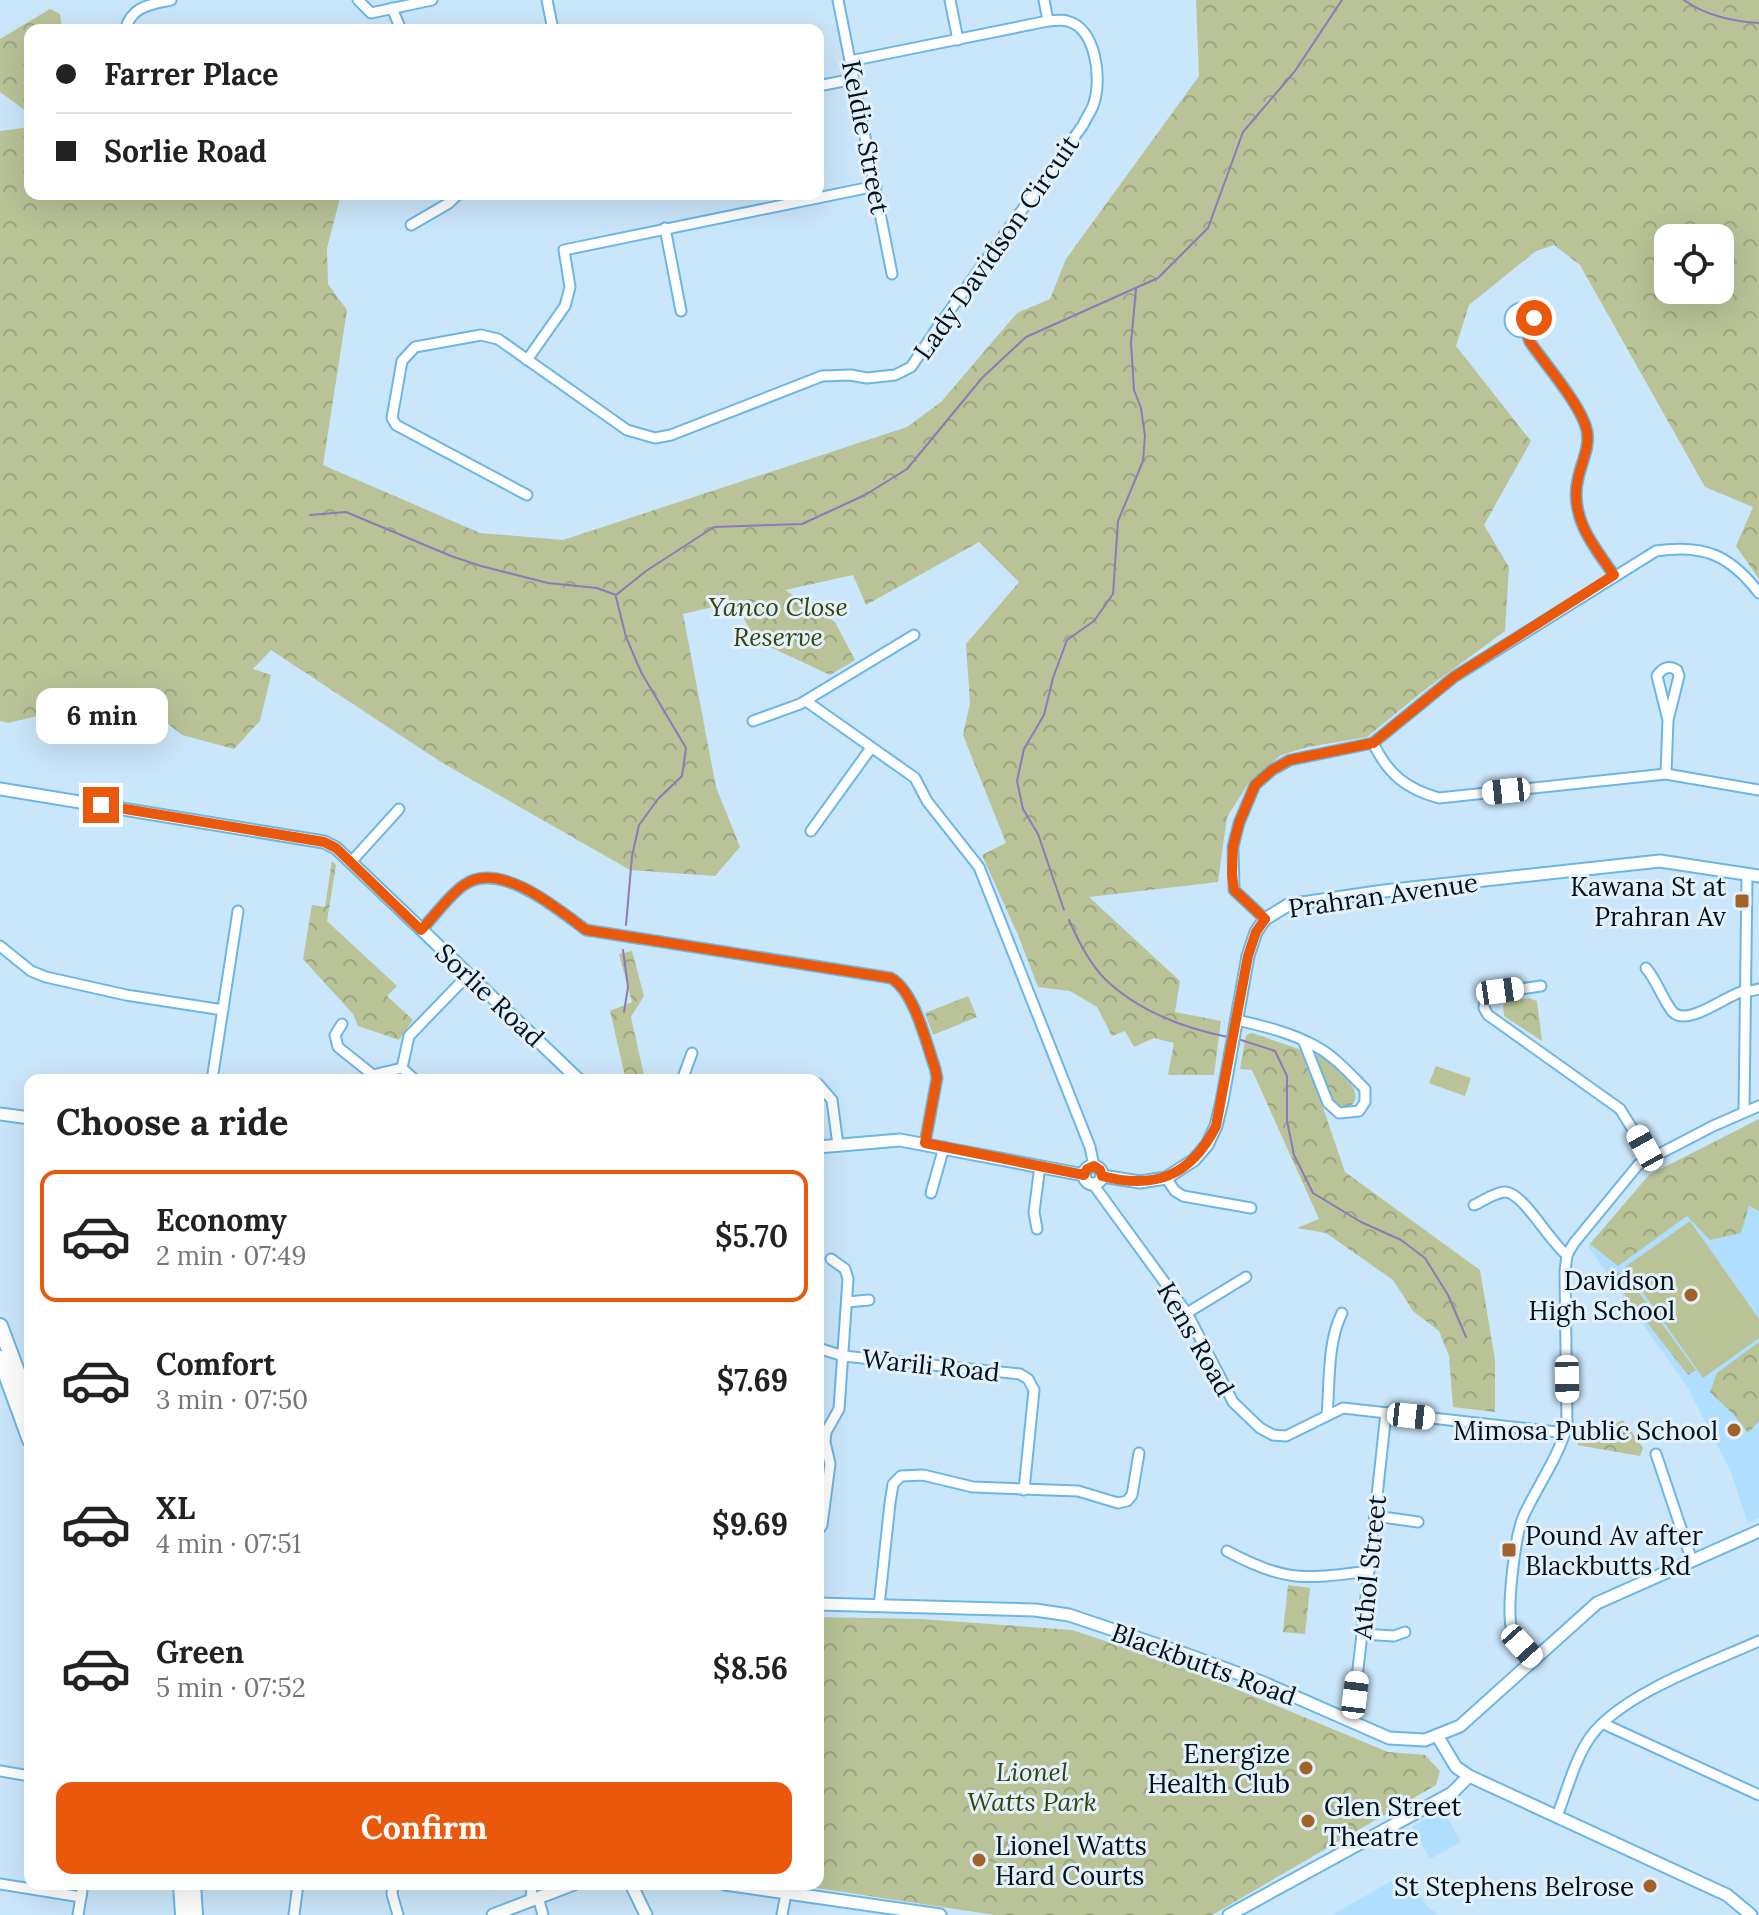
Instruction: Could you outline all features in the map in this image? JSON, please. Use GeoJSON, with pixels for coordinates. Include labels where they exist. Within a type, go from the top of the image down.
{"type":"FeatureCollection","features":[{"type":"Feature","properties":{"kind":"main road"},"geometry":{"type":"LineString","coordinates":[[0,1326],[24,1390]]}},
{"type":"Feature","properties":{"kind":"main road"},"geometry":{"type":"LineString","coordinates":[[0,1358],[24,1424]]}},
{"type":"Feature","properties":{"kind":"main road"},"geometry":{"type":"LineString","coordinates":[[181,1890],[183,1915]]}},
{"type":"Feature","properties":{"kind":"main road"},"geometry":{"type":"LineString","coordinates":[[193,1890],[195,1915]]}},
{"type":"Feature","properties":{"kind":"street"},"geometry":{"type":"LineString","coordinates":[[126,24],[128,18],[139,8],[171,0]]}},
{"type":"Feature","properties":{"kind":"street"},"geometry":{"type":"LineString","coordinates":[[358,0],[371,13],[432,0]]}},
{"type":"Feature","properties":{"kind":"street"},"geometry":{"type":"LineString","coordinates":[[547,0],[552,24]]}},
{"type":"Feature","properties":{"kind":"street","name":"Keldie Street"},"geometry":{"type":"LineString","coordinates":[[838,0],[892,274]]}},
{"type":"Feature","properties":{"kind":"street"},"geometry":{"type":"LineString","coordinates":[[950,0],[958,40]]}},
{"type":"Feature","properties":{"kind":"street"},"geometry":{"type":"LineString","coordinates":[[1044,0],[1048,21]]}},
{"type":"Feature","properties":{"kind":"street"},"geometry":{"type":"LineString","coordinates":[[392,8],[399,24]]}},
{"type":"Feature","properties":{"kind":"street","name":"Lady Davidson Circuit"},"geometry":{"type":"LineString","coordinates":[[527,495],[396,425],[392,418],[402,361],[415,347],[481,335],[498,339],[627,430],[655,438],[671,435],[822,376],[882,378],[911,367],[1083,125],[1095,102],[1097,80],[1088,38],[1080,27],[1066,20],[850,61]]}},
{"type":"Feature","properties":{"kind":"street"},"geometry":{"type":"LineString","coordinates":[[824,85],[854,79]]}},
{"type":"Feature","properties":{"kind":"street"},"geometry":{"type":"LineString","coordinates":[[824,196],[876,186]]}},
{"type":"Feature","properties":{"kind":"street"},"geometry":{"type":"LineString","coordinates":[[411,225],[452,200]]}},
{"type":"Feature","properties":{"kind":"street"},"geometry":{"type":"LineString","coordinates":[[527,360],[565,306],[570,287],[564,250],[806,200]]}},
{"type":"Feature","properties":{"kind":"street"},"geometry":{"type":"LineString","coordinates":[[665,228],[681,311]]}},
{"type":"Feature","properties":{"kind":"street"},"geometry":{"type":"LineString","coordinates":[[1526,332],[1583,418],[1588,434],[1577,483],[1577,511],[1589,540],[1614,575]]}},
{"type":"Feature","properties":{"kind":"street"},"geometry":{"type":"LineString","coordinates":[[1265,919],[1234,890],[1233,847],[1255,785],[1272,770],[1290,760],[1373,743],[1454,677],[1656,551],[1698,549],[1730,562],[1759,593]]}},
{"type":"Feature","properties":{"kind":"street"},"geometry":{"type":"LineString","coordinates":[[753,721],[806,701],[914,635]]}},
{"type":"Feature","properties":{"kind":"street"},"geometry":{"type":"LineString","coordinates":[[1666,774],[1668,720],[1679,684],[1677,670],[1673,668],[1665,668],[1657,676],[1668,720]]}},
{"type":"Feature","properties":{"kind":"street","name":"Kens Road"},"geometry":{"type":"LineString","coordinates":[[806,701],[915,778],[927,801],[979,867],[1084,1133],[1093,1175],[1187,1313],[1233,1402],[1260,1428],[1273,1435],[1286,1436],[1305,1429],[1343,1408],[1565,1433]]}},
{"type":"Feature","properties":{"kind":"street"},"geometry":{"type":"LineString","coordinates":[[1373,743],[1381,759],[1395,775],[1416,792],[1439,798],[1666,774],[1759,790]]}},
{"type":"Feature","properties":{"kind":"street"},"geometry":{"type":"LineString","coordinates":[[811,831],[871,748]]}},
{"type":"Feature","properties":{"kind":"street","name":"Sorlie Road"},"geometry":{"type":"LineString","coordinates":[[0,789],[324,842],[336,848],[573,1074]]}},
{"type":"Feature","properties":{"kind":"street"},"geometry":{"type":"LineString","coordinates":[[351,862],[399,809]]}},
{"type":"Feature","properties":{"kind":"street","name":"Prahran Avenue"},"geometry":{"type":"LineString","coordinates":[[1166,1178],[1194,1160],[1207,1145],[1216,1126],[1248,956],[1256,932],[1265,919],[1288,905],[1640,862],[1660,861],[1753,875]]}},
{"type":"Feature","properties":{"kind":"street"},"geometry":{"type":"LineString","coordinates":[[1744,1111],[1745,992],[1753,875]]}},
{"type":"Feature","properties":{"kind":"street"},"geometry":{"type":"LineString","coordinates":[[421,930],[463,886],[481,877],[493,877],[550,903],[586,930],[891,978],[900,984],[910,1000],[935,1068],[937,1078],[925,1143]]}},
{"type":"Feature","properties":{"kind":"street"},"geometry":{"type":"LineString","coordinates":[[213,1074],[238,911]]}},
{"type":"Feature","properties":{"kind":"street"},"geometry":{"type":"LineString","coordinates":[[0,946],[31,971],[46,977],[126,995],[223,1010]]}},
{"type":"Feature","properties":{"kind":"street"},"geometry":{"type":"LineString","coordinates":[[1646,968],[1673,1012],[1680,1017],[1759,989]]}},
{"type":"Feature","properties":{"kind":"street"},"geometry":{"type":"LineString","coordinates":[[402,1068],[409,1036],[468,975]]}},
{"type":"Feature","properties":{"kind":"street"},"geometry":{"type":"LineString","coordinates":[[1541,986],[1492,993],[1485,999],[1484,1008],[1488,1015],[1620,1109],[1650,1157]]}},
{"type":"Feature","properties":{"kind":"street"},"geometry":{"type":"LineString","coordinates":[[1237,1020],[1304,1042],[1317,1047],[1365,1089],[1365,1102],[1359,1111],[1339,1113],[1328,1103],[1304,1042]]}},
{"type":"Feature","properties":{"kind":"street"},"geometry":{"type":"LineString","coordinates":[[342,1024],[335,1035],[338,1047],[372,1074]]}},
{"type":"Feature","properties":{"kind":"street"},"geometry":{"type":"LineString","coordinates":[[684,1074],[692,1053]]}},
{"type":"Feature","properties":{"kind":"street"},"geometry":{"type":"LineString","coordinates":[[377,1074],[402,1068]]}},
{"type":"Feature","properties":{"kind":"street"},"geometry":{"type":"LineString","coordinates":[[402,1068],[408,1074]]}},
{"type":"Feature","properties":{"kind":"street"},"geometry":{"type":"LineString","coordinates":[[824,1091],[832,1100],[838,1145]]}},
{"type":"Feature","properties":{"kind":"street"},"geometry":{"type":"LineString","coordinates":[[1535,1660],[1514,1635],[1511,1623],[1516,1548],[1523,1517],[1560,1447],[1567,1422],[1567,1255],[1630,1174],[1650,1157],[1759,1106]]}},
{"type":"Feature","properties":{"kind":"street"},"geometry":{"type":"LineString","coordinates":[[0,1114],[24,1117]]}},
{"type":"Feature","properties":{"kind":"street"},"geometry":{"type":"LineString","coordinates":[[824,1146],[900,1140],[925,1143],[1140,1182],[1166,1178],[1183,1196],[1251,1208]]}},
{"type":"Feature","properties":{"kind":"street"},"geometry":{"type":"LineString","coordinates":[[931,1193],[944,1147]]}},
{"type":"Feature","properties":{"kind":"street"},"geometry":{"type":"LineString","coordinates":[[1037,1229],[1034,1212],[1040,1166]]}},
{"type":"Feature","properties":{"kind":"street"},"geometry":{"type":"LineString","coordinates":[[1474,1205],[1501,1192],[1508,1191],[1518,1196],[1555,1245],[1567,1255]]}},
{"type":"Feature","properties":{"kind":"street"},"geometry":{"type":"LineString","coordinates":[[824,1510],[830,1464],[826,1432],[839,1409],[848,1279],[845,1269],[831,1259]]}},
{"type":"Feature","properties":{"kind":"street"},"geometry":{"type":"LineString","coordinates":[[1187,1313],[1246,1277]]}},
{"type":"Feature","properties":{"kind":"street"},"geometry":{"type":"LineString","coordinates":[[847,1302],[869,1300]]}},
{"type":"Feature","properties":{"kind":"street"},"geometry":{"type":"LineString","coordinates":[[1327,1415],[1332,1345],[1335,1326],[1342,1313]]}},
{"type":"Feature","properties":{"kind":"street","name":"Warili Road"},"geometry":{"type":"LineString","coordinates":[[824,1350],[843,1356],[1020,1374],[1028,1379],[1034,1390],[1024,1490]]}},
{"type":"Feature","properties":{"kind":"street","name":"Athol Street"},"geometry":{"type":"LineString","coordinates":[[1348,1720],[1355,1695],[1386,1413]]}},
{"type":"Feature","properties":{"kind":"street"},"geometry":{"type":"LineString","coordinates":[[879,1606],[893,1484],[901,1476],[923,1475],[973,1487],[1078,1491],[1118,1503],[1127,1501],[1132,1495],[1139,1453]]}},
{"type":"Feature","properties":{"kind":"street"},"geometry":{"type":"LineString","coordinates":[[1656,1454],[1692,1561]]}},
{"type":"Feature","properties":{"kind":"street"},"geometry":{"type":"LineString","coordinates":[[1375,1516],[1418,1522]]}},
{"type":"Feature","properties":{"kind":"street","name":"Blackbutts Road"},"geometry":{"type":"LineString","coordinates":[[824,1604],[1035,1610],[1069,1615],[1264,1683],[1389,1738],[1425,1740],[1460,1726],[1597,1603],[1759,1531]]}},
{"type":"Feature","properties":{"kind":"street"},"geometry":{"type":"LineString","coordinates":[[1227,1551],[1256,1567],[1291,1577],[1369,1571]]}},
{"type":"Feature","properties":{"kind":"street"},"geometry":{"type":"LineString","coordinates":[[1362,1634],[1394,1636],[1405,1632]]}},
{"type":"Feature","properties":{"kind":"street"},"geometry":{"type":"LineString","coordinates":[[1557,1816],[1592,1735],[1622,1708],[1645,1693],[1759,1641]]}},
{"type":"Feature","properties":{"kind":"street"},"geometry":{"type":"LineString","coordinates":[[1604,1724],[1759,1795]]}},
{"type":"Feature","properties":{"kind":"street"},"geometry":{"type":"LineString","coordinates":[[1438,1737],[1456,1767],[1469,1776],[1727,1895],[1751,1915]]}},
{"type":"Feature","properties":{"kind":"street"},"geometry":{"type":"LineString","coordinates":[[0,1771],[24,1775]]}},
{"type":"Feature","properties":{"kind":"street"},"geometry":{"type":"LineString","coordinates":[[1229,1915],[1452,1793],[1469,1776]]}},
{"type":"Feature","properties":{"kind":"street"},"geometry":{"type":"LineString","coordinates":[[0,1884],[24,1888]]}},
{"type":"Feature","properties":{"kind":"street"},"geometry":{"type":"LineString","coordinates":[[37,1890],[81,1897]]}},
{"type":"Feature","properties":{"kind":"street"},"geometry":{"type":"LineString","coordinates":[[78,1915],[82,1890]]}},
{"type":"Feature","properties":{"kind":"street"},"geometry":{"type":"LineString","coordinates":[[294,1915],[297,1890]]}},
{"type":"Feature","properties":{"kind":"street"},"geometry":{"type":"LineString","coordinates":[[392,1890],[398,1915]]}},
{"type":"Feature","properties":{"kind":"street"},"geometry":{"type":"LineString","coordinates":[[533,1890],[543,1915]]}},
{"type":"Feature","properties":{"kind":"street"},"geometry":{"type":"LineString","coordinates":[[493,1915],[557,1890]]}},
{"type":"Feature","properties":{"kind":"street"},"geometry":{"type":"LineString","coordinates":[[634,1890],[646,1915]]}},
{"type":"Feature","properties":{"kind":"street"},"geometry":{"type":"LineString","coordinates":[[766,1890],[940,1915]]}},
{"type":"Feature","properties":{"kind":"street"},"geometry":{"type":"LineString","coordinates":[[782,1915],[786,1893]]}},
{"type":"Feature","properties":{"kind":"shaded area","name":"Davidson High School"},"geometry":{"type":"Polygon","coordinates":[[[1759,1119],[1759,1518],[1748,1523],[1731,1472],[1688,1388],[1588,1246],[1649,1175],[1759,1119]]]}},
{"type":"Feature","properties":{"kind":"shaded area"},"geometry":{"type":"Polygon","coordinates":[[[1443,1810],[1461,1842],[1430,1859],[1412,1827],[1443,1810]]]}},
{"type":"Feature","properties":{"kind":"shaded area"},"geometry":{"type":"Polygon","coordinates":[[[1407,1872],[1425,1904],[1438,1915],[1332,1915],[1407,1872]]]}},
{"type":"Feature","properties":{"kind":"green space","name":"Yanco Close Reserve"},"geometry":{"type":"Polygon","coordinates":[[[1196,0],[1759,0],[1759,579],[1736,546],[1753,507],[1705,487],[1580,265],[1554,245],[1536,251],[1469,305],[1456,346],[1531,441],[1484,525],[1509,567],[1505,631],[1367,737],[1281,755],[1248,784],[1227,817],[1218,882],[1089,897],[1180,981],[1175,1012],[1221,1021],[1214,1075],[1168,1075],[1174,1043],[1154,1038],[1134,1047],[1125,1031],[1112,1036],[1097,1007],[1070,991],[1038,987],[982,855],[1006,843],[963,735],[970,703],[966,644],[1019,582],[979,542],[866,605],[853,575],[785,590],[835,622],[855,660],[830,675],[757,641],[734,602],[683,614],[716,787],[740,847],[715,876],[630,870],[441,762],[271,650],[253,669],[271,675],[260,721],[234,749],[182,735],[167,723],[67,709],[8,723],[0,721],[0,131],[24,128],[24,200],[339,200],[327,248],[328,284],[347,310],[323,465],[480,533],[563,540],[907,427],[941,402],[1017,313],[1050,299],[1066,259],[1199,76],[1196,0]]]}},
{"type":"Feature","properties":{"kind":"green space"},"geometry":{"type":"Polygon","coordinates":[[[50,9],[60,14],[61,24],[25,24],[50,9]]]}},
{"type":"Feature","properties":{"kind":"green space"},"geometry":{"type":"Polygon","coordinates":[[[24,25],[24,110],[0,92],[0,39],[24,25]]]}},
{"type":"Feature","properties":{"kind":"green space"},"geometry":{"type":"Polygon","coordinates":[[[332,861],[336,865],[327,921],[397,986],[387,996],[413,1020],[399,1040],[358,1026],[353,1014],[303,959],[312,905],[325,907],[332,861]]]}},
{"type":"Feature","properties":{"kind":"green space"},"geometry":{"type":"Polygon","coordinates":[[[632,951],[644,996],[631,1017],[644,1074],[625,1074],[610,1011],[632,1002],[619,954],[632,951]]]}},
{"type":"Feature","properties":{"kind":"green space"},"geometry":{"type":"Polygon","coordinates":[[[968,996],[977,1017],[933,1035],[925,1013],[968,996]]]}},
{"type":"Feature","properties":{"kind":"green space"},"geometry":{"type":"Polygon","coordinates":[[[1529,998],[1537,1001],[1542,1041],[1504,1016],[1503,1005],[1508,1001],[1529,998]]]}},
{"type":"Feature","properties":{"kind":"green space"},"geometry":{"type":"Polygon","coordinates":[[[1252,1033],[1299,1049],[1305,1055],[1345,1172],[1480,1270],[1495,1360],[1495,1412],[1453,1407],[1449,1356],[1439,1331],[1413,1311],[1393,1280],[1326,1233],[1297,1228],[1319,1219],[1252,1070],[1240,1069],[1246,1035],[1252,1033]]]}},
{"type":"Feature","properties":{"kind":"green space"},"geometry":{"type":"Polygon","coordinates":[[[1317,1054],[1349,1081],[1356,1097],[1352,1104],[1343,1109],[1332,1103],[1317,1054]]]}},
{"type":"Feature","properties":{"kind":"green space"},"geometry":{"type":"Polygon","coordinates":[[[1436,1066],[1471,1078],[1465,1096],[1429,1083],[1436,1066]]]}},
{"type":"Feature","properties":{"kind":"green space"},"geometry":{"type":"Polygon","coordinates":[[[1759,1119],[1759,1211],[1749,1206],[1741,1233],[1710,1240],[1687,1216],[1618,1266],[1590,1244],[1649,1175],[1759,1119]]]}},
{"type":"Feature","properties":{"kind":"green space"},"geometry":{"type":"Polygon","coordinates":[[[1690,1221],[1759,1319],[1759,1338],[1703,1378],[1625,1267],[1690,1221]]]}},
{"type":"Feature","properties":{"kind":"green space"},"geometry":{"type":"Polygon","coordinates":[[[1611,1270],[1626,1275],[1696,1370],[1688,1375],[1608,1273],[1611,1270]]]}},
{"type":"Feature","properties":{"kind":"green space"},"geometry":{"type":"Polygon","coordinates":[[[1759,1342],[1759,1421],[1748,1433],[1710,1392],[1717,1373],[1759,1342]]]}},
{"type":"Feature","properties":{"kind":"green space"},"geometry":{"type":"Polygon","coordinates":[[[1623,1420],[1643,1448],[1640,1456],[1577,1445],[1580,1439],[1623,1420]]]}},
{"type":"Feature","properties":{"kind":"green space"},"geometry":{"type":"Polygon","coordinates":[[[1288,1585],[1310,1588],[1305,1634],[1283,1632],[1288,1585]]]}},
{"type":"Feature","properties":{"kind":"green space","name":"Lionel Watts Park"},"geometry":{"type":"Polygon","coordinates":[[[824,1617],[920,1619],[1072,1630],[1178,1665],[1388,1752],[1425,1755],[1440,1771],[1436,1785],[1212,1915],[995,1915],[824,1889],[824,1617]]]}},
{"type":"Feature","properties":{"kind":"waterway"},"geometry":{"type":"LineString","coordinates":[[310,515],[346,512],[481,566],[548,583],[597,588],[616,595],[646,571],[714,527],[802,524],[865,495],[907,469],[982,378],[1026,337],[1158,278],[1208,228],[1243,132],[1295,71],[1342,0]]}},
{"type":"Feature","properties":{"kind":"waterway"},"geometry":{"type":"LineString","coordinates":[[1684,0],[1720,17],[1759,23]]}},
{"type":"Feature","properties":{"kind":"waterway"},"geometry":{"type":"LineString","coordinates":[[1064,910],[1038,834],[1023,809],[1017,781],[1024,749],[1044,715],[1067,640],[1094,621],[1113,594],[1118,521],[1143,461],[1145,436],[1141,408],[1134,390],[1131,343],[1136,289]]}},
{"type":"Feature","properties":{"kind":"waterway"},"geometry":{"type":"LineString","coordinates":[[616,597],[626,637],[641,672],[686,748],[682,776],[658,799],[639,825],[632,856],[626,925]]}},
{"type":"Feature","properties":{"kind":"waterway"},"geometry":{"type":"LineString","coordinates":[[1069,920],[1094,966],[1118,990],[1162,1017],[1228,1037]]}},
{"type":"Feature","properties":{"kind":"waterway"},"geometry":{"type":"LineString","coordinates":[[623,950],[628,987],[624,1012]]}},
{"type":"Feature","properties":{"kind":"waterway"},"geometry":{"type":"LineString","coordinates":[[1238,1039],[1275,1051],[1287,1076],[1287,1121],[1294,1155],[1313,1193],[1361,1222],[1401,1240],[1425,1258],[1448,1295],[1466,1337]]}},
{"type":"Feature","properties":{"kind":"place","name":"Kawana St at Prahran Av"},"geometry":{"type":"Point","coordinates":[1742,901]}},
{"type":"Feature","properties":{"kind":"place","name":"Davidson High School"},"geometry":{"type":"Point","coordinates":[1691,1295]}},
{"type":"Feature","properties":{"kind":"place","name":"Mimosa Public School"},"geometry":{"type":"Point","coordinates":[1734,1430]}},
{"type":"Feature","properties":{"kind":"place","name":"Pound Av after Blackbutts Rd"},"geometry":{"type":"Point","coordinates":[1509,1550]}},
{"type":"Feature","properties":{"kind":"place","name":"Energize Health Club"},"geometry":{"type":"Point","coordinates":[1306,1768]}},
{"type":"Feature","properties":{"kind":"place","name":"Glen Street Theatre"},"geometry":{"type":"Point","coordinates":[1308,1821]}},
{"type":"Feature","properties":{"kind":"place","name":"Lionel Watts Hard Courts"},"geometry":{"type":"Point","coordinates":[979,1860]}},
{"type":"Feature","properties":{"kind":"place","name":"St Stephens Belrose"},"geometry":{"type":"Point","coordinates":[1650,1886]}},
{"type":"Feature","properties":{"kind":"route"},"geometry":{"type":"LineString","coordinates":[[101,805],[324,842],[336,848],[421,930],[463,886],[481,877],[493,877],[550,903],[586,930],[891,978],[900,984],[910,1000],[935,1068],[937,1078],[925,1143],[1084,1175],[1087,1169],[1094,1166],[1102,1176],[1119,1180],[1140,1182],[1166,1178],[1194,1160],[1207,1145],[1216,1126],[1248,956],[1256,932],[1265,919],[1234,890],[1232,874],[1233,847],[1239,823],[1255,785],[1290,760],[1373,743],[1454,677],[1614,575],[1589,540],[1577,511],[1577,483],[1588,434],[1583,418],[1530,342],[1526,332],[1533,325],[1534,318]]}}]}
